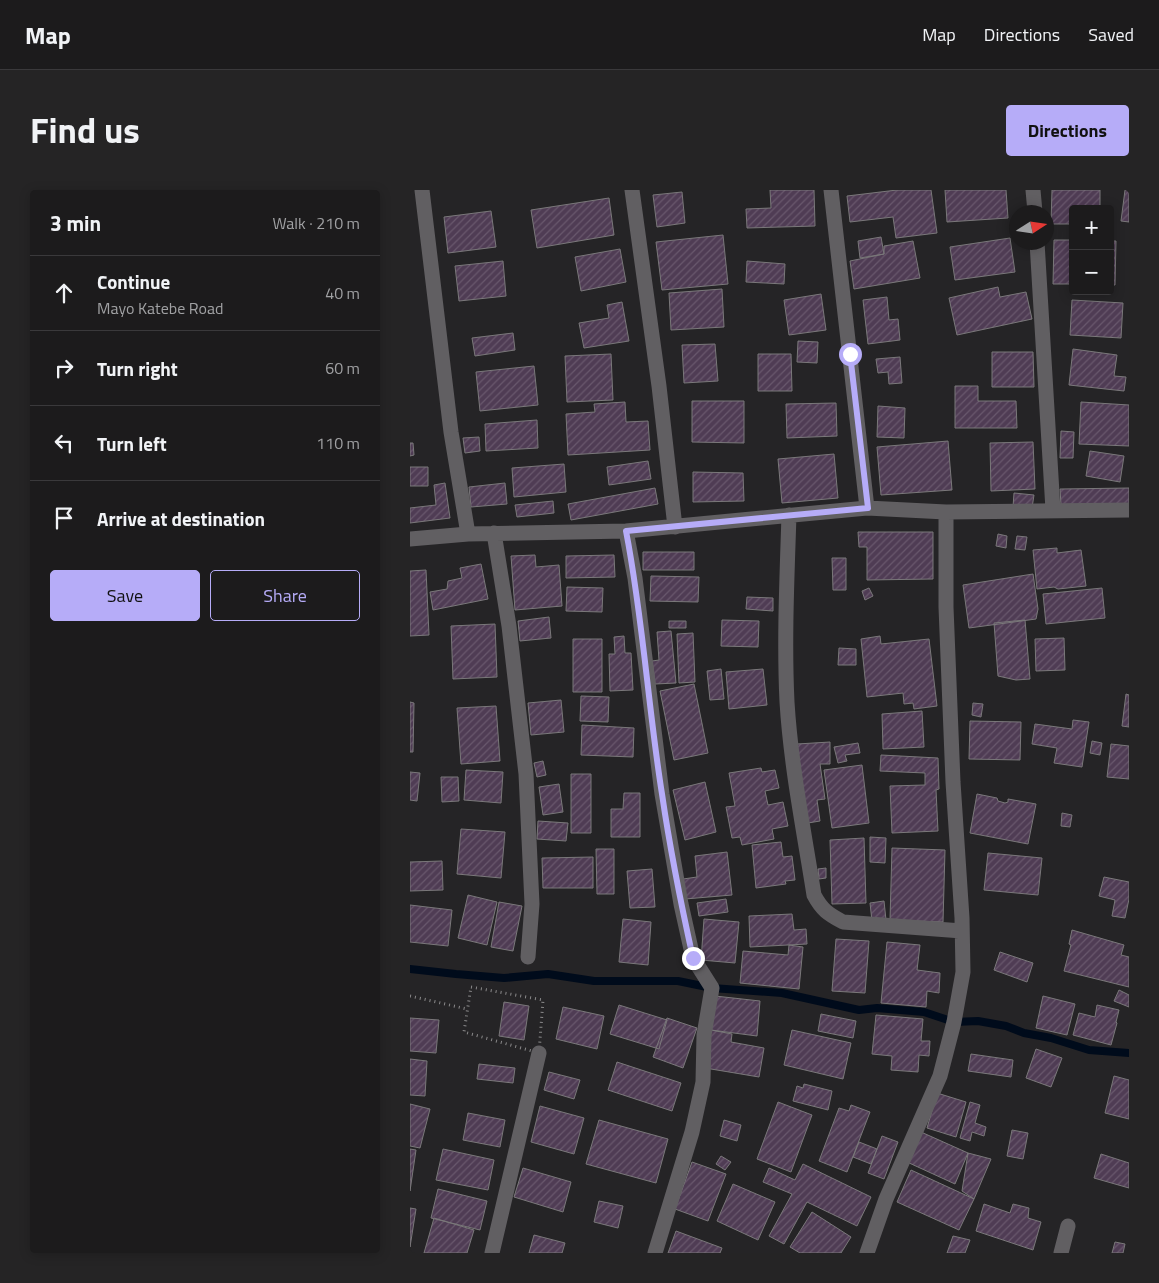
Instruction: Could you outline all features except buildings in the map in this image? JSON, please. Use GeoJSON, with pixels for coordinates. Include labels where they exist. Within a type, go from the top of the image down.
{"type":"FeatureCollection","features":[{"type":"Feature","properties":{"kind":"street"},"geometry":{"type":"LineString","coordinates":[[422,190],[451,432],[468,534]]}},
{"type":"Feature","properties":{"kind":"street"},"geometry":{"type":"LineString","coordinates":[[632,190],[660,386],[675,527]]}},
{"type":"Feature","properties":{"kind":"street"},"geometry":{"type":"LineString","coordinates":[[831,190],[868,508]]}},
{"type":"Feature","properties":{"kind":"street"},"geometry":{"type":"LineString","coordinates":[[1034,190],[1035,205]]}},
{"type":"Feature","properties":{"kind":"street"},"geometry":{"type":"LineString","coordinates":[[1038,250],[1053,510]]}},
{"type":"Feature","properties":{"kind":"street"},"geometry":{"type":"LineString","coordinates":[[410,539],[494,533],[626,531],[868,508],[946,512],[1129,510]]}},
{"type":"Feature","properties":{"kind":"street"},"geometry":{"type":"LineString","coordinates":[[867,1253],[886,1199],[940,1076],[954,1022],[963,972],[946,607],[946,512]]}},
{"type":"Feature","properties":{"kind":"street"},"geometry":{"type":"LineString","coordinates":[[789,515],[786,617],[787,703],[814,895],[820,907],[843,922],[962,931]]}},
{"type":"Feature","properties":{"kind":"street"},"geometry":{"type":"LineString","coordinates":[[626,531],[635,578],[662,794],[681,904],[693,958],[712,988],[704,1034],[703,1082],[692,1132],[655,1253]]}},
{"type":"Feature","properties":{"kind":"street"},"geometry":{"type":"LineString","coordinates":[[494,533],[510,626],[526,774],[532,904],[528,957]]}},
{"type":"Feature","properties":{"kind":"street"},"geometry":{"type":"LineString","coordinates":[[492,1253],[539,1054]]}},
{"type":"Feature","properties":{"kind":"street"},"geometry":{"type":"LineString","coordinates":[[1061,1253],[1068,1226]]}},
{"type":"Feature","properties":{"kind":"path"},"geometry":{"type":"LineString","coordinates":[[471,987],[543,1000],[539,1054],[464,1032],[471,987]]}},
{"type":"Feature","properties":{"kind":"path"},"geometry":{"type":"LineString","coordinates":[[410,996],[467,1009]]}},
{"type":"Feature","properties":{"kind":"waterway"},"geometry":{"type":"LineString","coordinates":[[410,969],[504,978],[548,974],[594,981],[678,981],[712,988],[782,993],[859,1010],[877,1008],[924,1012],[954,1022],[978,1021],[1006,1026],[1024,1033],[1051,1038],[1089,1050],[1129,1053]]}},
{"type":"Feature","properties":{"kind":"route"},"geometry":{"type":"LineString","coordinates":[[693,958],[681,904],[662,794],[635,578],[626,531],[868,508],[850,354]]}}]}
